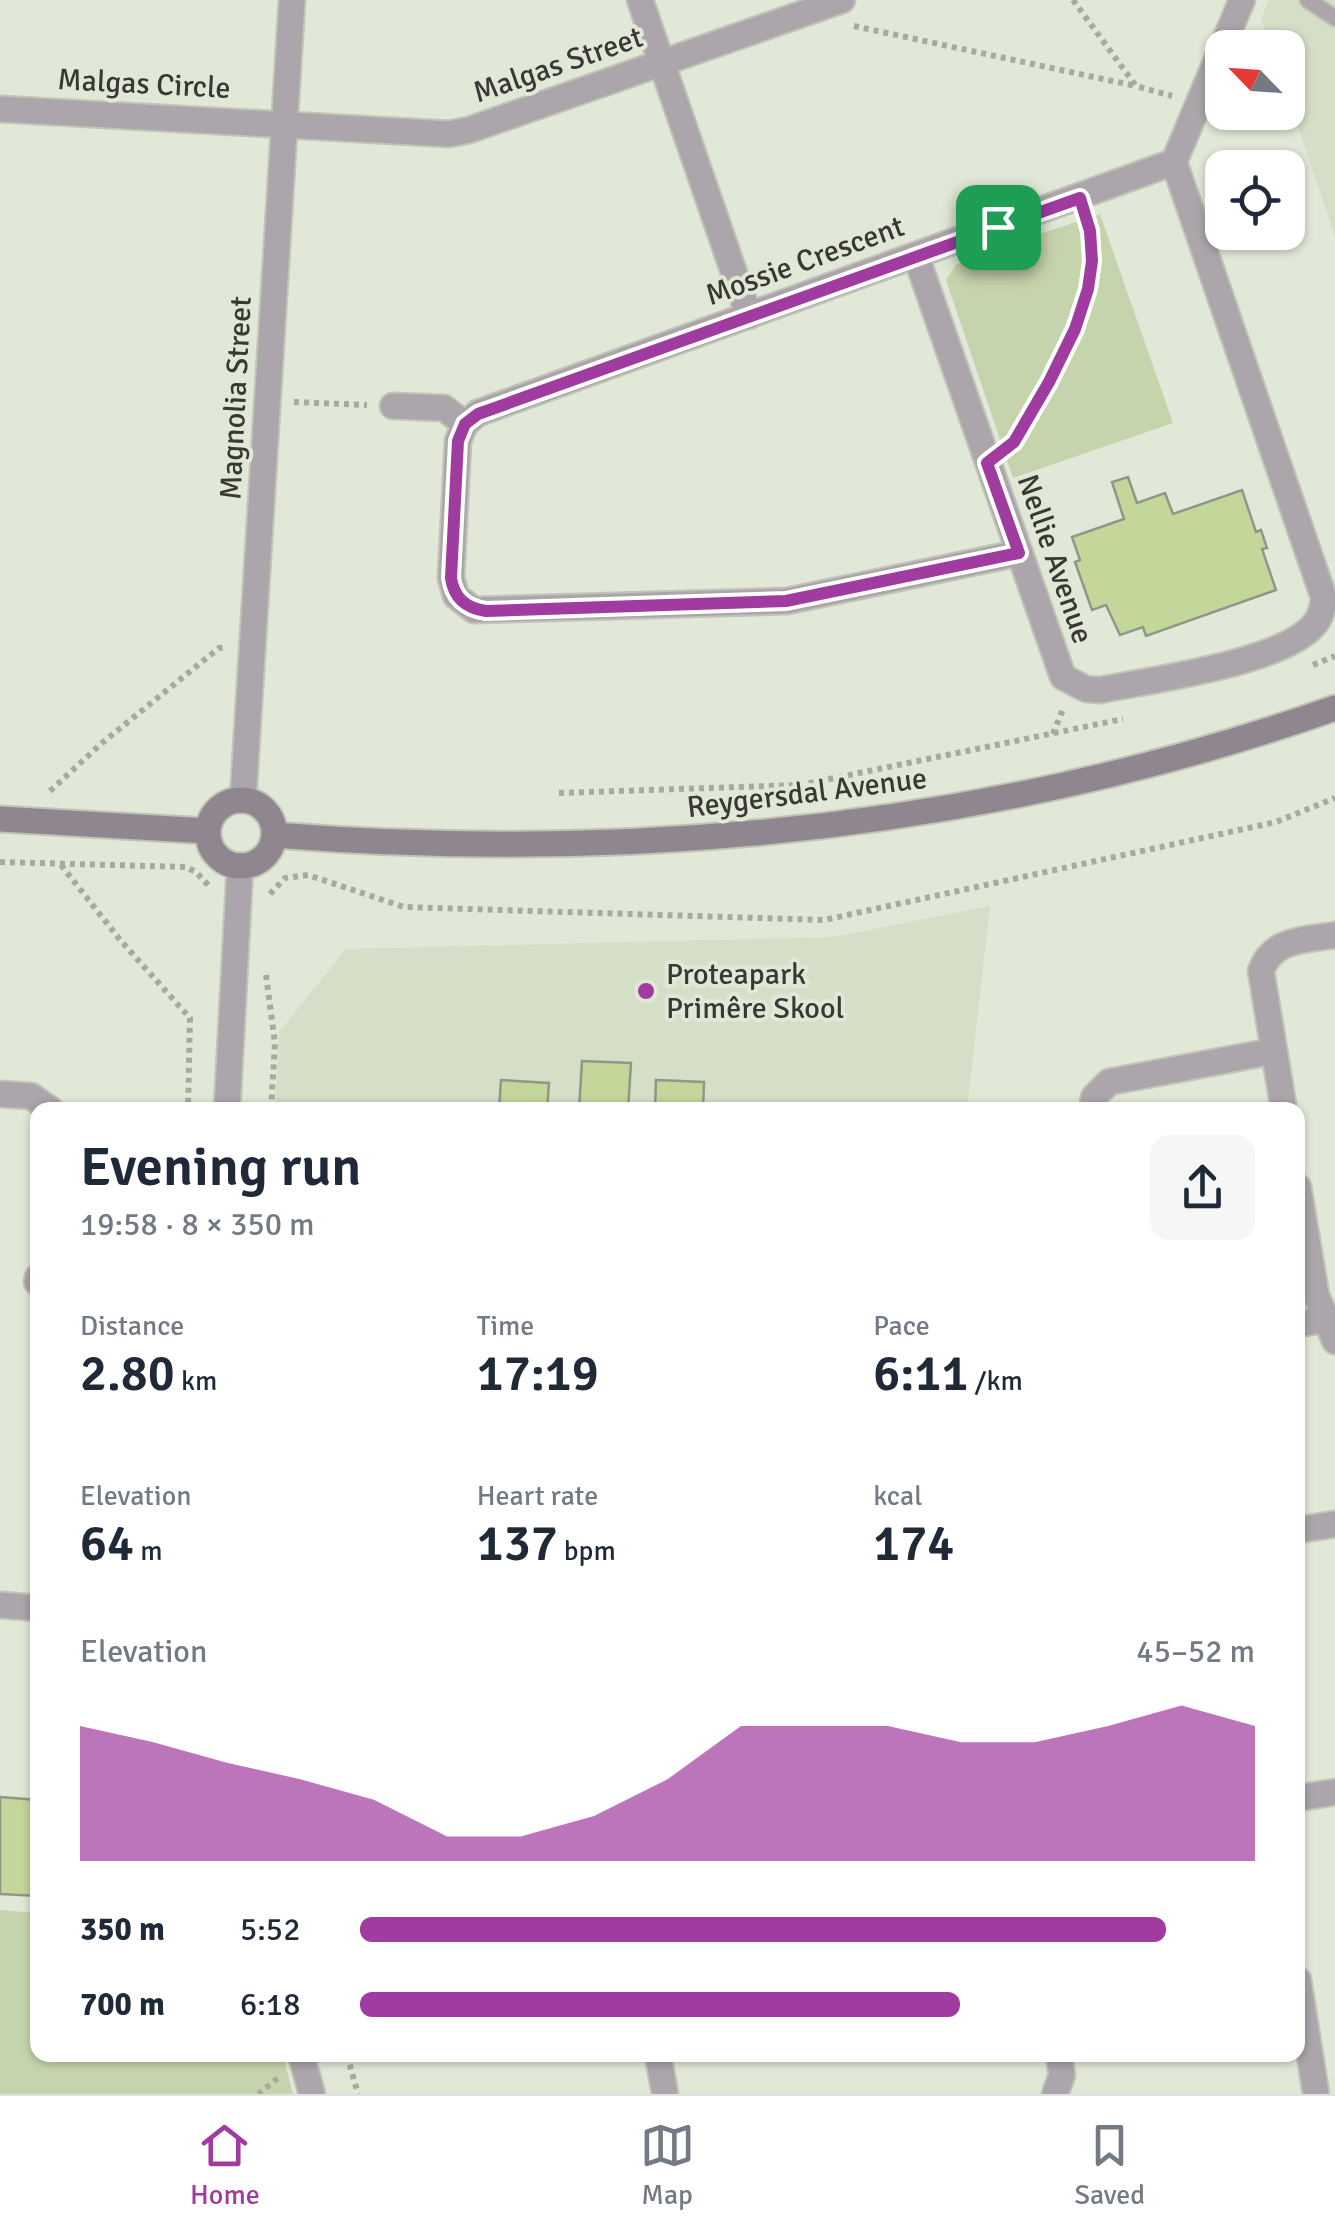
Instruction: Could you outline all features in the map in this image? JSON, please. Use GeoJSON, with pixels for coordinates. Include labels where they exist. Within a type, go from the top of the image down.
{"type":"FeatureCollection","features":[{"type":"Feature","properties":{"kind":"main road","name":"Reygersdal Avenue"},"geometry":{"type":"LineString","coordinates":[[274,835],[408,844],[560,846],[676,842],[811,829],[1048,789],[1210,748],[1335,708]]}},
{"type":"Feature","properties":{"kind":"main road"},"geometry":{"type":"LineString","coordinates":[[243,800],[262,807],[269,815],[274,835],[260,860],[240,866],[220,859],[208,842],[208,831],[215,812],[223,805],[243,800]]}},
{"type":"Feature","properties":{"kind":"main road"},"geometry":{"type":"LineString","coordinates":[[0,818],[208,831]]}},
{"type":"Feature","properties":{"kind":"street","name":"Magnolia Street"},"geometry":{"type":"LineString","coordinates":[[243,800],[292,0]]}},
{"type":"Feature","properties":{"kind":"street"},"geometry":{"type":"LineString","coordinates":[[640,0],[750,316]]}},
{"type":"Feature","properties":{"kind":"street"},"geometry":{"type":"LineString","coordinates":[[1174,162],[1242,0]]}},
{"type":"Feature","properties":{"kind":"street","name":"Malgas Street"},"geometry":{"type":"LineString","coordinates":[[285,124],[449,134],[469,130],[837,2]]}},
{"type":"Feature","properties":{"kind":"street","name":"Malgas Circle"},"geometry":{"type":"LineString","coordinates":[[0,109],[285,124]]}},
{"type":"Feature","properties":{"kind":"street","name":"Mossie Crescent"},"geometry":{"type":"LineString","coordinates":[[465,424],[478,414],[1174,162]]}},
{"type":"Feature","properties":{"kind":"street","name":"Nellie Avenue"},"geometry":{"type":"LineString","coordinates":[[916,256],[1063,677],[1086,689],[1100,690],[1244,659],[1312,628],[1323,610],[1322,586],[1174,162]]}},
{"type":"Feature","properties":{"kind":"street"},"geometry":{"type":"LineString","coordinates":[[393,406],[444,408],[465,424],[458,441],[451,578],[456,596],[474,610],[786,601],[1019,553]]}},
{"type":"Feature","properties":{"kind":"street"},"geometry":{"type":"LineString","coordinates":[[226,1102],[240,866]]}},
{"type":"Feature","properties":{"kind":"street"},"geometry":{"type":"LineString","coordinates":[[1283,1102],[1261,980],[1264,963],[1283,944],[1335,936]]}},
{"type":"Feature","properties":{"kind":"street"},"geometry":{"type":"LineString","coordinates":[[1093,1102],[1108,1082],[1274,1051]]}},
{"type":"Feature","properties":{"kind":"street"},"geometry":{"type":"LineString","coordinates":[[0,1094],[31,1096],[40,1102]]}},
{"type":"Feature","properties":{"kind":"street"},"geometry":{"type":"LineString","coordinates":[[1305,1229],[1316,1295],[1332,1326]]}},
{"type":"Feature","properties":{"kind":"street"},"geometry":{"type":"LineString","coordinates":[[1305,1324],[1332,1326]]}},
{"type":"Feature","properties":{"kind":"street"},"geometry":{"type":"LineString","coordinates":[[1305,1529],[1335,1524]]}},
{"type":"Feature","properties":{"kind":"street"},"geometry":{"type":"LineString","coordinates":[[0,1605],[30,1607]]}},
{"type":"Feature","properties":{"kind":"street"},"geometry":{"type":"LineString","coordinates":[[1305,1797],[1335,1792]]}},
{"type":"Feature","properties":{"kind":"street"},"geometry":{"type":"LineString","coordinates":[[1305,2024],[1316,2094]]}},
{"type":"Feature","properties":{"kind":"street"},"geometry":{"type":"LineString","coordinates":[[303,2062],[312,2094]]}},
{"type":"Feature","properties":{"kind":"street"},"geometry":{"type":"LineString","coordinates":[[659,2062],[666,2094]]}},
{"type":"Feature","properties":{"kind":"street"},"geometry":{"type":"LineString","coordinates":[[1055,2094],[1062,2075],[1060,2062]]}},
{"type":"Feature","properties":{"kind":"lane"},"geometry":{"type":"LineString","coordinates":[[1308,0],[1335,18]]}},
{"type":"Feature","properties":{"kind":"path"},"geometry":{"type":"LineString","coordinates":[[1072,0],[1136,86]]}},
{"type":"Feature","properties":{"kind":"path"},"geometry":{"type":"LineString","coordinates":[[837,2],[856,28],[1136,86],[1197,103]]}},
{"type":"Feature","properties":{"kind":"path"},"geometry":{"type":"LineString","coordinates":[[987,463],[1014,442],[1075,329],[1092,261],[1090,231],[1080,198]]}},
{"type":"Feature","properties":{"kind":"path"},"geometry":{"type":"LineString","coordinates":[[268,401],[393,406]]}},
{"type":"Feature","properties":{"kind":"path"},"geometry":{"type":"LineString","coordinates":[[50,791],[220,648],[254,645]]}},
{"type":"Feature","properties":{"kind":"path"},"geometry":{"type":"LineString","coordinates":[[1307,668],[1335,656]]}},
{"type":"Feature","properties":{"kind":"path"},"geometry":{"type":"LineString","coordinates":[[559,793],[800,785],[1128,718]]}},
{"type":"Feature","properties":{"kind":"path"},"geometry":{"type":"LineString","coordinates":[[266,900],[285,878],[308,875],[404,907],[824,920],[1276,822],[1335,798]]}},
{"type":"Feature","properties":{"kind":"path"},"geometry":{"type":"LineString","coordinates":[[0,862],[186,867],[204,879],[211,894]]}},
{"type":"Feature","properties":{"kind":"path"},"geometry":{"type":"LineString","coordinates":[[60,864],[121,941],[190,1018],[188,1102]]}},
{"type":"Feature","properties":{"kind":"path"},"geometry":{"type":"LineString","coordinates":[[265,962],[274,1043],[271,1102]]}},
{"type":"Feature","properties":{"kind":"path"},"geometry":{"type":"LineString","coordinates":[[349,2062],[358,2094]]}},
{"type":"Feature","properties":{"kind":"shaded area"},"geometry":{"type":"Polygon","coordinates":[[[1269,0],[1335,0],[1335,236],[1299,130],[1305,130],[1305,30],[1265,30],[1261,19],[1269,0]]]}},
{"type":"Feature","properties":{"kind":"shaded area"},"geometry":{"type":"Polygon","coordinates":[[[1100,214],[1173,423],[1013,478],[946,280],[956,265],[971,257],[1100,214]]]}},
{"type":"Feature","properties":{"kind":"shaded area","name":"Proteapark Primêre Skool"},"geometry":{"type":"Polygon","coordinates":[[[990,906],[968,1102],[275,1102],[279,1032],[346,949],[833,937],[990,906]]]}},
{"type":"Feature","properties":{"kind":"shaded area"},"geometry":{"type":"Polygon","coordinates":[[[0,1910],[30,1912],[30,2062],[285,2062],[293,2094],[0,2094],[0,1910]]]}},
{"type":"Feature","properties":{"kind":"building"},"geometry":{"type":"Polygon","coordinates":[[[1128,477],[1137,503],[1165,493],[1173,514],[1242,490],[1256,532],[1261,530],[1267,548],[1262,549],[1276,590],[1146,636],[1143,627],[1120,635],[1106,605],[1092,610],[1075,562],[1080,560],[1072,537],[1124,519],[1112,482],[1128,477]]]}},
{"type":"Feature","properties":{"kind":"building"},"geometry":{"type":"Polygon","coordinates":[[[582,1061],[631,1063],[629,1102],[579,1102],[582,1061]]]}},
{"type":"Feature","properties":{"kind":"building"},"geometry":{"type":"Polygon","coordinates":[[[501,1080],[549,1083],[548,1102],[500,1102],[501,1080]]]}},
{"type":"Feature","properties":{"kind":"building"},"geometry":{"type":"Polygon","coordinates":[[[656,1080],[704,1082],[703,1102],[655,1102],[656,1080]]]}},
{"type":"Feature","properties":{"kind":"building"},"geometry":{"type":"Polygon","coordinates":[[[0,1797],[30,1799],[30,1896],[0,1894],[0,1797]]]}},
{"type":"Feature","properties":{"kind":"place","name":"Proteapark Primêre Skool"},"geometry":{"type":"Point","coordinates":[646,991]}},
{"type":"Feature","properties":{"kind":"route"},"geometry":{"type":"LineString","coordinates":[[1080,198],[1090,231],[1092,261],[1075,329],[1049,382],[1014,442],[987,463],[1019,553],[786,601],[486,611],[474,610],[456,596],[451,578],[458,441],[471,418],[998,227],[1080,198]]}}]}
